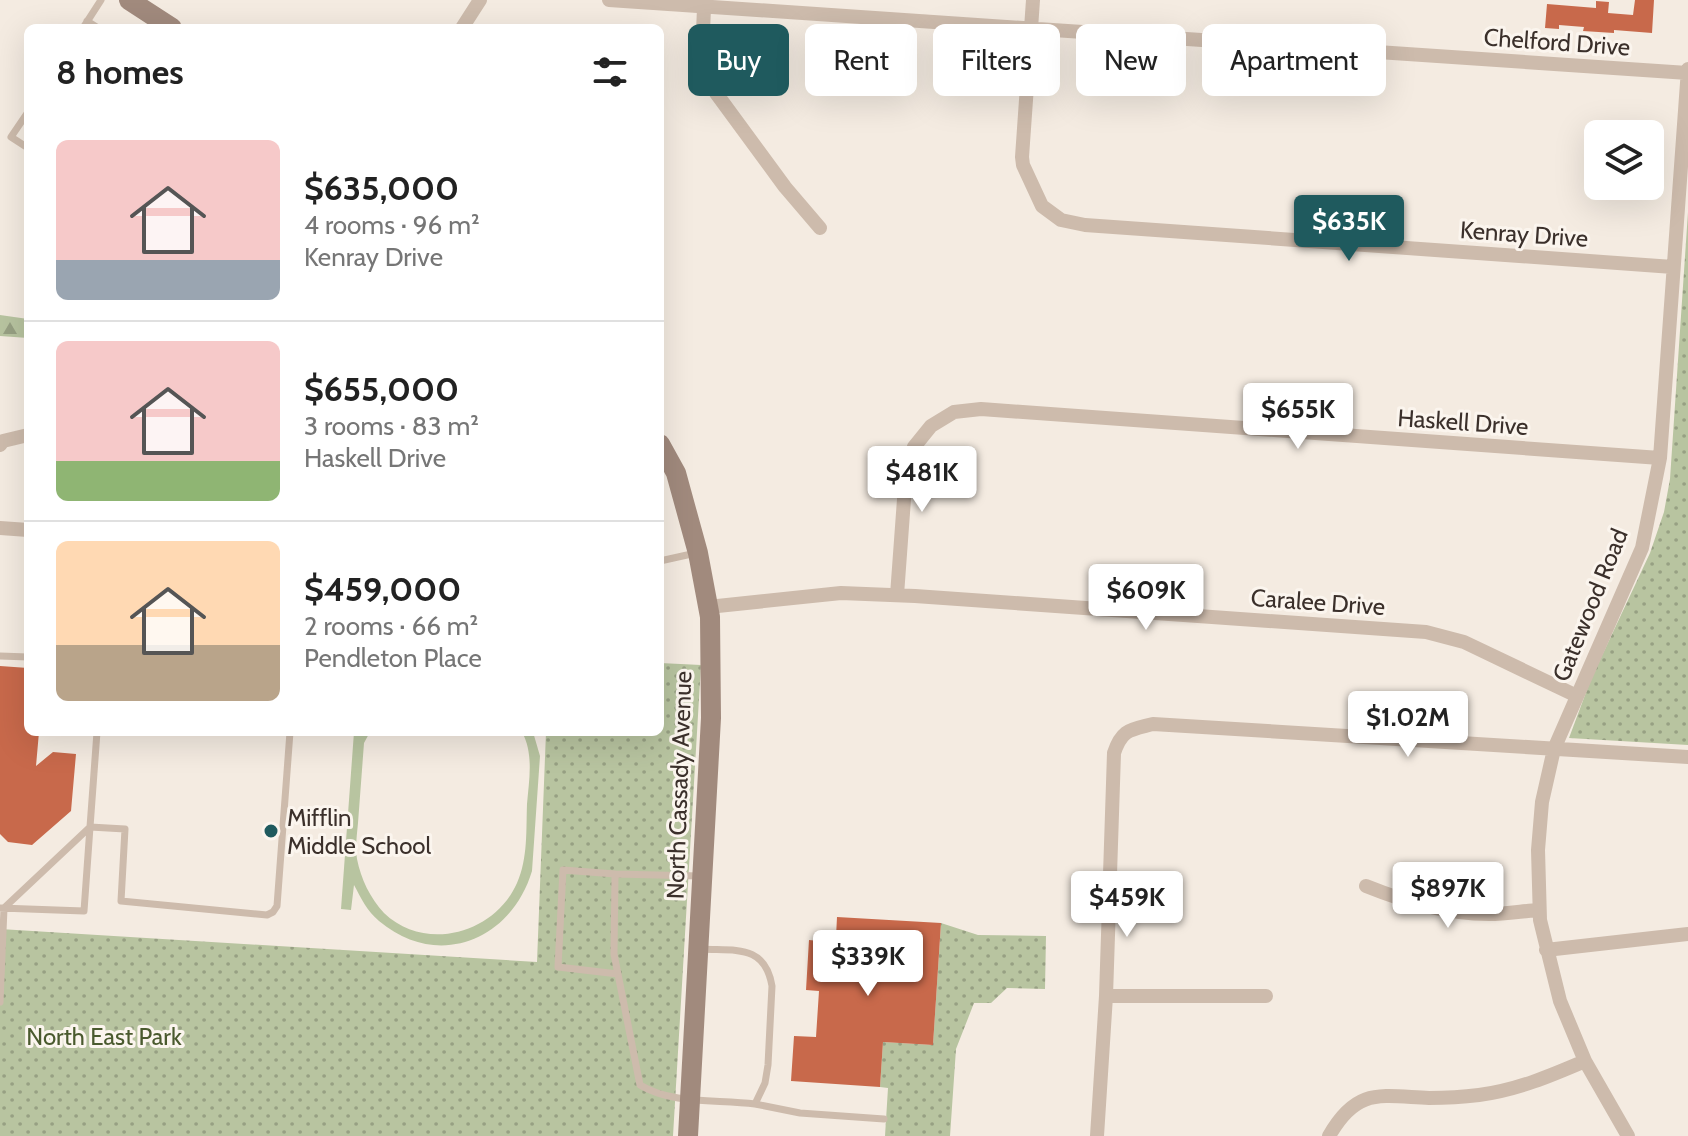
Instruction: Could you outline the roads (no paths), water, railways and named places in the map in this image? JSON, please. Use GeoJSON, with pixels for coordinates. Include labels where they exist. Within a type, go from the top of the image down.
{"type":"FeatureCollection","features":[{"type":"Feature","properties":{"kind":"main road"},"geometry":{"type":"LineString","coordinates":[[129,0],[166,24]]}},
{"type":"Feature","properties":{"kind":"main road","name":"North Cassady Avenue"},"geometry":{"type":"LineString","coordinates":[[664,451],[676,473],[698,553],[710,617],[711,718],[688,1136]]}},
{"type":"Feature","properties":{"kind":"street"},"geometry":{"type":"LineString","coordinates":[[465,24],[480,0]]}},
{"type":"Feature","properties":{"kind":"street","name":"Chelford Drive"},"geometry":{"type":"LineString","coordinates":[[609,0],[953,24]]}},
{"type":"Feature","properties":{"kind":"street"},"geometry":{"type":"LineString","coordinates":[[1031,24],[1033,0]]}},
{"type":"Feature","properties":{"kind":"street"},"geometry":{"type":"LineString","coordinates":[[704,8],[704,64],[716,93],[785,187],[820,228]]}},
{"type":"Feature","properties":{"kind":"street","name":"Chelford Drive"},"geometry":{"type":"LineString","coordinates":[[1060,31],[1688,72]]}},
{"type":"Feature","properties":{"kind":"street","name":"Gatewood Road"},"geometry":{"type":"LineString","coordinates":[[1628,1136],[1585,1061],[1560,1001],[1539,910],[1538,850],[1542,802],[1554,749],[1642,548],[1660,458],[1688,72]]}},
{"type":"Feature","properties":{"kind":"street","name":"Kenray Drive"},"geometry":{"type":"LineString","coordinates":[[1026,96],[1023,165],[1042,206],[1061,220],[1085,225],[1673,267]]}},
{"type":"Feature","properties":{"kind":"street","name":"Haskell Drive"},"geometry":{"type":"LineString","coordinates":[[897,595],[906,472],[914,447],[931,426],[954,412],[981,409],[1660,458]]}},
{"type":"Feature","properties":{"kind":"street"},"geometry":{"type":"LineString","coordinates":[[0,445],[3,441],[24,436]]}},
{"type":"Feature","properties":{"kind":"street"},"geometry":{"type":"LineString","coordinates":[[0,528],[24,530]]}},
{"type":"Feature","properties":{"kind":"street","name":"Caralee Drive"},"geometry":{"type":"LineString","coordinates":[[708,607],[841,593],[1426,632],[1464,642],[1577,696]]}},
{"type":"Feature","properties":{"kind":"street"},"geometry":{"type":"LineString","coordinates":[[1097,1136],[1106,996],[1114,753],[1126,731],[1153,724],[1688,757]]}},
{"type":"Feature","properties":{"kind":"street"},"geometry":{"type":"LineString","coordinates":[[1366,886],[1418,905],[1451,911],[1489,914],[1539,910]]}},
{"type":"Feature","properties":{"kind":"street"},"geometry":{"type":"LineString","coordinates":[[1546,950],[1688,934]]}},
{"type":"Feature","properties":{"kind":"street"},"geometry":{"type":"LineString","coordinates":[[1106,996],[1266,996]]}},
{"type":"Feature","properties":{"kind":"street"},"geometry":{"type":"LineString","coordinates":[[1329,1136],[1350,1107],[1369,1098],[1390,1095],[1431,1098],[1479,1095],[1546,1078],[1585,1061]]}},
{"type":"Feature","properties":{"kind":"lane"},"geometry":{"type":"LineString","coordinates":[[86,24],[101,0]]}},
{"type":"Feature","properties":{"kind":"lane"},"geometry":{"type":"LineString","coordinates":[[24,118],[11,137],[24,145]]}},
{"type":"Feature","properties":{"kind":"lane"},"geometry":{"type":"LineString","coordinates":[[664,560],[698,553]]}},
{"type":"Feature","properties":{"kind":"lane"},"geometry":{"type":"LineString","coordinates":[[0,656],[24,657]]}},
{"type":"Feature","properties":{"kind":"lane"},"geometry":{"type":"LineString","coordinates":[[2,908],[84,911],[97,736]]}},
{"type":"Feature","properties":{"kind":"lane"},"geometry":{"type":"LineString","coordinates":[[0,1002],[2,908],[90,827],[125,829],[121,901],[267,915],[273,912],[277,906],[290,736]]}},
{"type":"Feature","properties":{"kind":"lane"},"geometry":{"type":"LineString","coordinates":[[618,974],[558,967],[563,870],[702,876]]}},
{"type":"Feature","properties":{"kind":"lane"},"geometry":{"type":"LineString","coordinates":[[615,874],[614,954],[640,1085],[654,1093],[690,1099],[755,1104],[800,1113],[884,1119]]}},
{"type":"Feature","properties":{"kind":"lane"},"geometry":{"type":"LineString","coordinates":[[698,949],[749,952],[759,957],[770,974],[768,1065],[765,1083],[755,1104]]}},
{"type":"Feature","properties":{"kind":"place","name":"Mifflin Middle School"},"geometry":{"type":"Point","coordinates":[271,831]}},
{"type":"Feature","properties":{"kind":"park label","name":"North East Park"},"geometry":{"type":"Point","coordinates":[104,1036]}}]}
